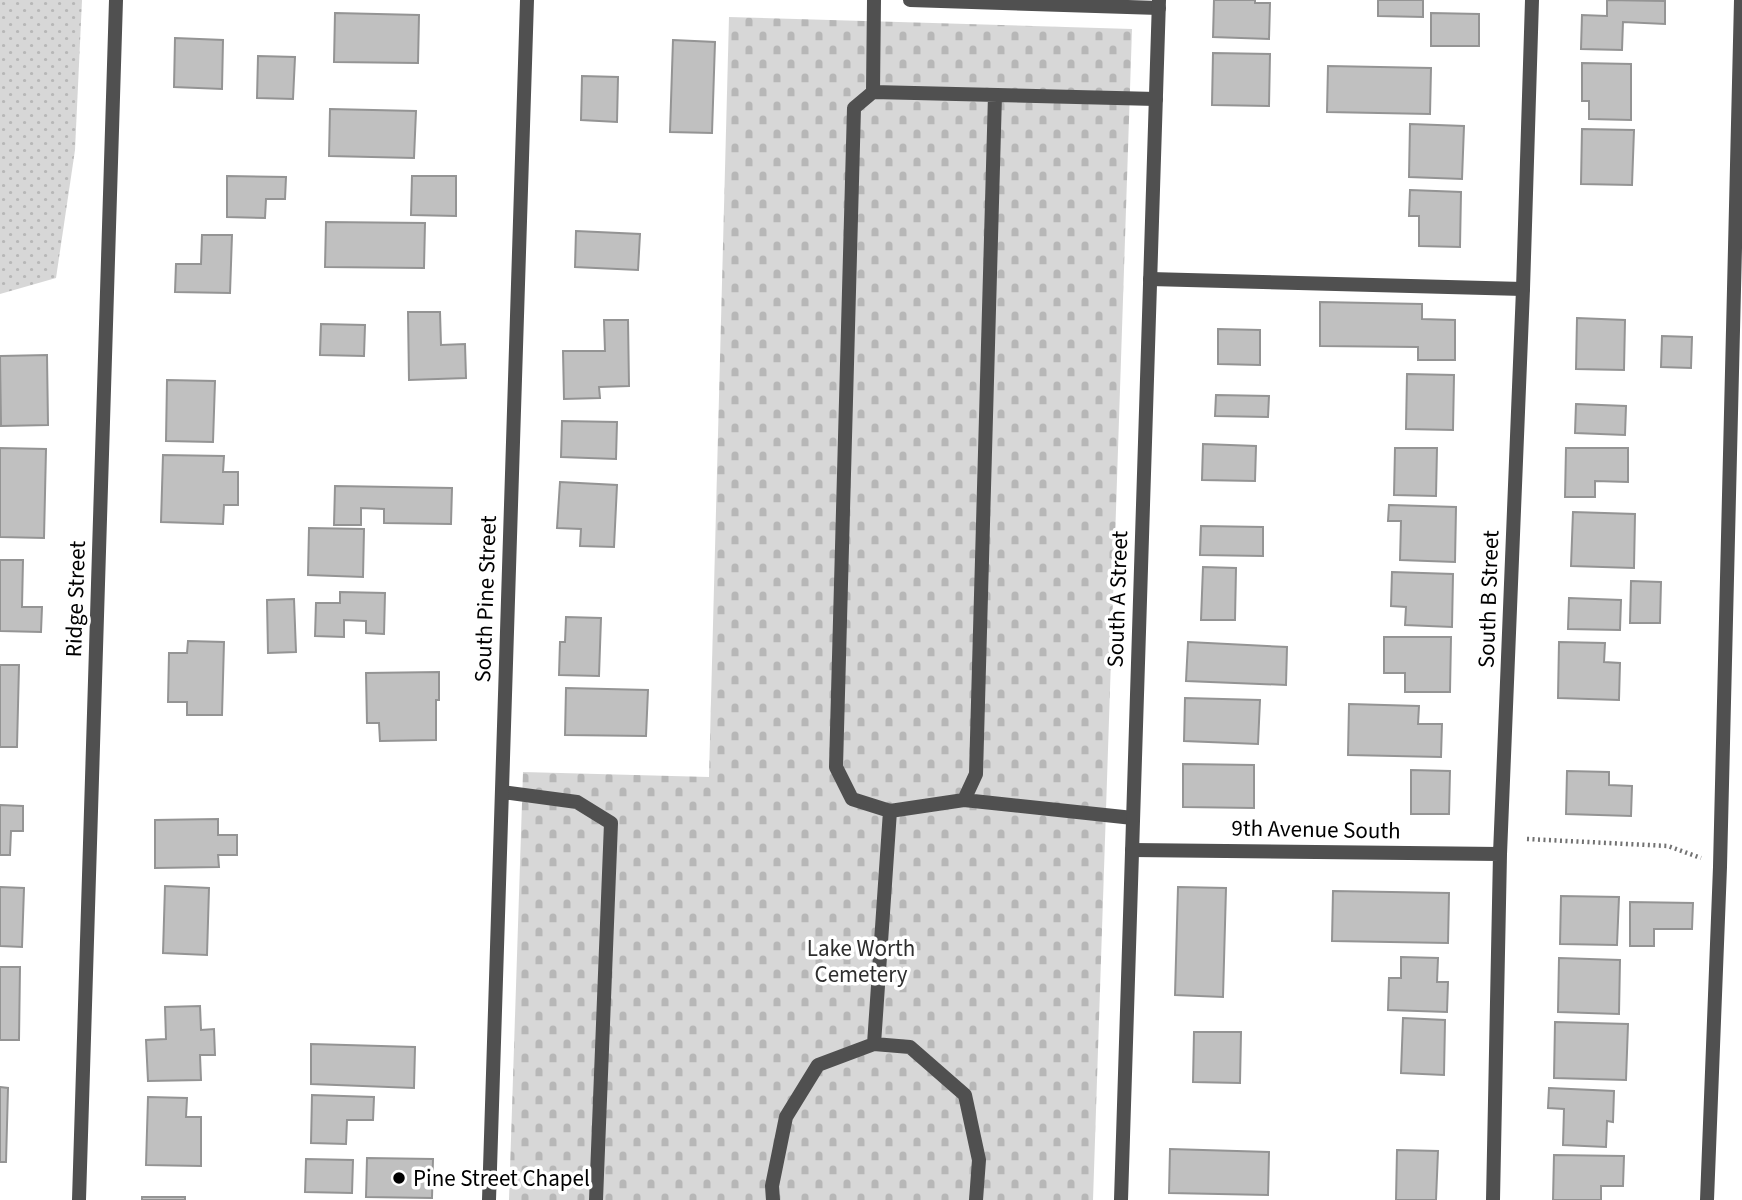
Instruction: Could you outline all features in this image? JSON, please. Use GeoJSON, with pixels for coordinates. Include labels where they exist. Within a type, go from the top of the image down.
{"type":"FeatureCollection","features":[{"type":"Feature","properties":{"kind":"street","name":"Ridge Street"},"geometry":{"type":"LineString","coordinates":[[79,1200],[116,0]]}},
{"type":"Feature","properties":{"kind":"street","name":"South Pine Street"},"geometry":{"type":"LineString","coordinates":[[489,1200],[527,0]]}},
{"type":"Feature","properties":{"kind":"street"},"geometry":{"type":"LineString","coordinates":[[873,92],[874,0]]}},
{"type":"Feature","properties":{"kind":"street"},"geometry":{"type":"LineString","coordinates":[[910,0],[1159,4]]}},
{"type":"Feature","properties":{"kind":"street","name":"South B Street"},"geometry":{"type":"LineString","coordinates":[[1493,1200],[1500,854],[1532,0]]}},
{"type":"Feature","properties":{"kind":"street"},"geometry":{"type":"LineString","coordinates":[[1707,1200],[1720,867],[1741,0]]}},
{"type":"Feature","properties":{"kind":"street","name":"South A Street"},"geometry":{"type":"LineString","coordinates":[[1121,1200],[1159,4]]}},
{"type":"Feature","properties":{"kind":"street"},"geometry":{"type":"LineString","coordinates":[[1133,818],[964,800],[890,811],[852,799],[836,766],[854,108],[873,92],[1156,99]]}},
{"type":"Feature","properties":{"kind":"street"},"geometry":{"type":"LineString","coordinates":[[964,800],[976,774],[995,95]]}},
{"type":"Feature","properties":{"kind":"street"},"geometry":{"type":"LineString","coordinates":[[1150,279],[1523,289]]}},
{"type":"Feature","properties":{"kind":"street"},"geometry":{"type":"LineString","coordinates":[[502,792],[577,802],[611,824],[596,1200]]}},
{"type":"Feature","properties":{"kind":"street"},"geometry":{"type":"LineString","coordinates":[[874,1044],[890,811]]}},
{"type":"Feature","properties":{"kind":"street","name":"9th Avenue South"},"geometry":{"type":"LineString","coordinates":[[1132,850],[1500,854]]}},
{"type":"Feature","properties":{"kind":"street"},"geometry":{"type":"LineString","coordinates":[[773,1200],[772,1186],[786,1117],[818,1065],[874,1044],[909,1047],[965,1095],[979,1160],[976,1200]]}},
{"type":"Feature","properties":{"kind":"path"},"geometry":{"type":"LineString","coordinates":[[1527,839],[1668,846],[1720,867]]}},
{"type":"Feature","properties":{"kind":"green space"},"geometry":{"type":"Polygon","coordinates":[[[0,0],[82,0],[75,150],[56,278],[0,294],[0,0]]]}},
{"type":"Feature","properties":{"kind":"green space","name":"Lake Worth Cemetery"},"geometry":{"type":"Polygon","coordinates":[[[729,17],[1132,29],[1093,1200],[509,1200],[523,772],[709,777],[729,17]]]}},
{"type":"Feature","properties":{"kind":"building"},"geometry":{"type":"Polygon","coordinates":[[[1214,0],[1255,0],[1255,3],[1270,3],[1269,39],[1213,37],[1214,0]]]}},
{"type":"Feature","properties":{"kind":"building"},"geometry":{"type":"Polygon","coordinates":[[[1378,0],[1423,0],[1423,17],[1378,16],[1378,0]]]}},
{"type":"Feature","properties":{"kind":"building"},"geometry":{"type":"Polygon","coordinates":[[[1607,0],[1665,1],[1665,24],[1623,22],[1622,50],[1581,49],[1582,15],[1607,16],[1607,0]]]}},
{"type":"Feature","properties":{"kind":"building"},"geometry":{"type":"Polygon","coordinates":[[[335,13],[419,15],[418,63],[334,62],[335,13]]]}},
{"type":"Feature","properties":{"kind":"building"},"geometry":{"type":"Polygon","coordinates":[[[1431,13],[1479,14],[1479,46],[1431,46],[1431,13]]]}},
{"type":"Feature","properties":{"kind":"building"},"geometry":{"type":"Polygon","coordinates":[[[175,38],[223,40],[222,89],[174,87],[175,38]]]}},
{"type":"Feature","properties":{"kind":"building"},"geometry":{"type":"Polygon","coordinates":[[[673,40],[715,42],[712,133],[670,132],[673,40]]]}},
{"type":"Feature","properties":{"kind":"building"},"geometry":{"type":"Polygon","coordinates":[[[1213,53],[1270,54],[1269,106],[1212,105],[1213,53]]]}},
{"type":"Feature","properties":{"kind":"building"},"geometry":{"type":"Polygon","coordinates":[[[258,56],[295,57],[293,99],[257,98],[258,56]]]}},
{"type":"Feature","properties":{"kind":"building"},"geometry":{"type":"Polygon","coordinates":[[[1582,63],[1631,64],[1631,120],[1589,119],[1589,101],[1582,101],[1582,63]]]}},
{"type":"Feature","properties":{"kind":"building"},"geometry":{"type":"Polygon","coordinates":[[[1328,66],[1431,68],[1430,114],[1327,112],[1328,66]]]}},
{"type":"Feature","properties":{"kind":"building"},"geometry":{"type":"Polygon","coordinates":[[[582,76],[618,77],[617,122],[581,120],[582,76]]]}},
{"type":"Feature","properties":{"kind":"building"},"geometry":{"type":"Polygon","coordinates":[[[330,109],[416,111],[414,158],[329,156],[330,109]]]}},
{"type":"Feature","properties":{"kind":"building"},"geometry":{"type":"Polygon","coordinates":[[[1410,124],[1464,126],[1462,179],[1409,177],[1410,124]]]}},
{"type":"Feature","properties":{"kind":"building"},"geometry":{"type":"Polygon","coordinates":[[[1582,129],[1634,130],[1632,185],[1581,184],[1582,129]]]}},
{"type":"Feature","properties":{"kind":"building"},"geometry":{"type":"Polygon","coordinates":[[[227,176],[286,177],[285,199],[266,199],[265,218],[227,217],[227,176]]]}},
{"type":"Feature","properties":{"kind":"building"},"geometry":{"type":"Polygon","coordinates":[[[412,176],[456,176],[456,216],[411,215],[412,176]]]}},
{"type":"Feature","properties":{"kind":"building"},"geometry":{"type":"Polygon","coordinates":[[[1410,190],[1461,192],[1460,247],[1419,246],[1419,216],[1409,216],[1410,190]]]}},
{"type":"Feature","properties":{"kind":"building"},"geometry":{"type":"Polygon","coordinates":[[[326,222],[425,223],[424,268],[325,267],[326,222]]]}},
{"type":"Feature","properties":{"kind":"building"},"geometry":{"type":"Polygon","coordinates":[[[576,231],[640,234],[638,270],[575,267],[576,231]]]}},
{"type":"Feature","properties":{"kind":"building"},"geometry":{"type":"Polygon","coordinates":[[[202,235],[232,235],[230,293],[175,292],[176,264],[201,264],[202,235]]]}},
{"type":"Feature","properties":{"kind":"building"},"geometry":{"type":"Polygon","coordinates":[[[1320,302],[1422,304],[1422,319],[1455,320],[1455,360],[1418,360],[1418,347],[1320,346],[1320,302]]]}},
{"type":"Feature","properties":{"kind":"building"},"geometry":{"type":"Polygon","coordinates":[[[408,312],[440,312],[441,345],[465,344],[466,378],[409,380],[408,312]]]}},
{"type":"Feature","properties":{"kind":"building"},"geometry":{"type":"Polygon","coordinates":[[[1577,318],[1625,320],[1624,370],[1576,369],[1577,318]]]}},
{"type":"Feature","properties":{"kind":"building"},"geometry":{"type":"Polygon","coordinates":[[[604,320],[628,320],[629,386],[599,387],[600,398],[564,399],[563,351],[605,351],[604,320]]]}},
{"type":"Feature","properties":{"kind":"building"},"geometry":{"type":"Polygon","coordinates":[[[321,324],[365,325],[364,356],[320,355],[321,324]]]}},
{"type":"Feature","properties":{"kind":"building"},"geometry":{"type":"Polygon","coordinates":[[[1218,329],[1260,330],[1260,365],[1218,364],[1218,329]]]}},
{"type":"Feature","properties":{"kind":"building"},"geometry":{"type":"Polygon","coordinates":[[[1662,336],[1692,337],[1691,368],[1661,367],[1662,336]]]}},
{"type":"Feature","properties":{"kind":"building"},"geometry":{"type":"Polygon","coordinates":[[[47,355],[48,425],[1,426],[0,356],[47,355]]]}},
{"type":"Feature","properties":{"kind":"building"},"geometry":{"type":"Polygon","coordinates":[[[1407,374],[1454,375],[1453,430],[1406,429],[1407,374]]]}},
{"type":"Feature","properties":{"kind":"building"},"geometry":{"type":"Polygon","coordinates":[[[167,380],[215,381],[213,442],[166,441],[167,380]]]}},
{"type":"Feature","properties":{"kind":"building"},"geometry":{"type":"Polygon","coordinates":[[[1216,395],[1269,396],[1268,417],[1215,416],[1216,395]]]}},
{"type":"Feature","properties":{"kind":"building"},"geometry":{"type":"Polygon","coordinates":[[[1576,404],[1626,406],[1625,435],[1575,433],[1576,404]]]}},
{"type":"Feature","properties":{"kind":"building"},"geometry":{"type":"Polygon","coordinates":[[[562,421],[617,422],[616,459],[561,457],[562,421]]]}},
{"type":"Feature","properties":{"kind":"building"},"geometry":{"type":"Polygon","coordinates":[[[1203,444],[1256,446],[1255,481],[1202,480],[1203,444]]]}},
{"type":"Feature","properties":{"kind":"building"},"geometry":{"type":"Polygon","coordinates":[[[0,448],[46,449],[44,538],[0,537],[0,448]]]}},
{"type":"Feature","properties":{"kind":"building"},"geometry":{"type":"Polygon","coordinates":[[[1395,448],[1437,448],[1436,496],[1394,495],[1395,448]]]}},
{"type":"Feature","properties":{"kind":"building"},"geometry":{"type":"Polygon","coordinates":[[[1566,448],[1628,448],[1628,482],[1595,481],[1595,497],[1565,497],[1566,448]]]}},
{"type":"Feature","properties":{"kind":"building"},"geometry":{"type":"Polygon","coordinates":[[[163,455],[224,456],[223,472],[238,472],[238,505],[224,505],[223,524],[161,522],[163,455]]]}},
{"type":"Feature","properties":{"kind":"building"},"geometry":{"type":"Polygon","coordinates":[[[560,482],[617,485],[614,547],[580,546],[581,529],[557,528],[560,482]]]}},
{"type":"Feature","properties":{"kind":"building"},"geometry":{"type":"Polygon","coordinates":[[[335,486],[452,488],[451,524],[384,523],[384,509],[361,508],[361,525],[334,525],[335,486]]]}},
{"type":"Feature","properties":{"kind":"building"},"geometry":{"type":"Polygon","coordinates":[[[1389,505],[1456,507],[1455,562],[1400,560],[1401,521],[1388,521],[1389,505]]]}},
{"type":"Feature","properties":{"kind":"building"},"geometry":{"type":"Polygon","coordinates":[[[1573,512],[1635,514],[1634,568],[1571,566],[1573,512]]]}},
{"type":"Feature","properties":{"kind":"building"},"geometry":{"type":"Polygon","coordinates":[[[1201,526],[1263,527],[1263,556],[1200,555],[1201,526]]]}},
{"type":"Feature","properties":{"kind":"building"},"geometry":{"type":"Polygon","coordinates":[[[309,528],[364,529],[363,577],[308,575],[309,528]]]}},
{"type":"Feature","properties":{"kind":"building"},"geometry":{"type":"Polygon","coordinates":[[[0,560],[23,560],[22,607],[42,607],[41,632],[0,631],[0,560]]]}},
{"type":"Feature","properties":{"kind":"building"},"geometry":{"type":"Polygon","coordinates":[[[1203,567],[1236,568],[1235,620],[1201,620],[1203,567]]]}},
{"type":"Feature","properties":{"kind":"building"},"geometry":{"type":"Polygon","coordinates":[[[1392,572],[1453,574],[1452,627],[1405,625],[1406,607],[1391,606],[1392,572]]]}},
{"type":"Feature","properties":{"kind":"building"},"geometry":{"type":"Polygon","coordinates":[[[1631,581],[1661,582],[1660,623],[1630,623],[1631,581]]]}},
{"type":"Feature","properties":{"kind":"building"},"geometry":{"type":"Polygon","coordinates":[[[340,592],[385,593],[384,634],[366,633],[366,621],[344,620],[344,637],[315,636],[316,603],[340,603],[340,592]]]}},
{"type":"Feature","properties":{"kind":"building"},"geometry":{"type":"Polygon","coordinates":[[[1569,598],[1621,600],[1620,630],[1568,629],[1569,598]]]}},
{"type":"Feature","properties":{"kind":"building"},"geometry":{"type":"Polygon","coordinates":[[[294,599],[296,652],[268,653],[267,600],[294,599]]]}},
{"type":"Feature","properties":{"kind":"building"},"geometry":{"type":"Polygon","coordinates":[[[566,617],[601,618],[599,676],[559,675],[560,642],[565,642],[566,617]]]}},
{"type":"Feature","properties":{"kind":"building"},"geometry":{"type":"Polygon","coordinates":[[[1384,637],[1451,637],[1450,692],[1405,692],[1405,673],[1384,673],[1384,637]]]}},
{"type":"Feature","properties":{"kind":"building"},"geometry":{"type":"Polygon","coordinates":[[[188,641],[224,642],[222,715],[187,715],[187,702],[168,702],[169,653],[187,653],[188,641]]]}},
{"type":"Feature","properties":{"kind":"building"},"geometry":{"type":"Polygon","coordinates":[[[1188,642],[1287,647],[1286,685],[1186,681],[1188,642]]]}},
{"type":"Feature","properties":{"kind":"building"},"geometry":{"type":"Polygon","coordinates":[[[1559,642],[1605,643],[1604,662],[1620,663],[1619,700],[1558,698],[1559,642]]]}},
{"type":"Feature","properties":{"kind":"building"},"geometry":{"type":"Polygon","coordinates":[[[0,665],[19,665],[17,747],[0,747],[0,665]]]}},
{"type":"Feature","properties":{"kind":"building"},"geometry":{"type":"Polygon","coordinates":[[[439,672],[436,740],[380,741],[379,723],[367,723],[366,673],[439,672]]]}},
{"type":"Feature","properties":{"kind":"building"},"geometry":{"type":"Polygon","coordinates":[[[566,688],[648,690],[646,736],[565,735],[566,688]]]}},
{"type":"Feature","properties":{"kind":"building"},"geometry":{"type":"Polygon","coordinates":[[[1185,698],[1260,700],[1258,744],[1184,741],[1185,698]]]}},
{"type":"Feature","properties":{"kind":"building"},"geometry":{"type":"Polygon","coordinates":[[[1349,704],[1419,706],[1418,724],[1442,724],[1441,757],[1348,755],[1349,704]]]}},
{"type":"Feature","properties":{"kind":"building"},"geometry":{"type":"Polygon","coordinates":[[[1183,764],[1254,765],[1254,808],[1183,807],[1183,764]]]}},
{"type":"Feature","properties":{"kind":"building"},"geometry":{"type":"Polygon","coordinates":[[[1411,770],[1450,771],[1449,814],[1411,814],[1411,770]]]}},
{"type":"Feature","properties":{"kind":"building"},"geometry":{"type":"Polygon","coordinates":[[[1567,771],[1609,772],[1609,785],[1632,786],[1631,816],[1566,814],[1567,771]]]}},
{"type":"Feature","properties":{"kind":"building"},"geometry":{"type":"Polygon","coordinates":[[[0,805],[23,806],[23,831],[11,831],[10,855],[0,855],[0,805]]]}},
{"type":"Feature","properties":{"kind":"building"},"geometry":{"type":"Polygon","coordinates":[[[218,819],[218,835],[237,835],[237,855],[218,855],[219,867],[155,868],[155,820],[218,819]]]}},
{"type":"Feature","properties":{"kind":"building"},"geometry":{"type":"Polygon","coordinates":[[[165,886],[209,888],[207,955],[163,953],[165,886]]]}},
{"type":"Feature","properties":{"kind":"building"},"geometry":{"type":"Polygon","coordinates":[[[0,887],[24,888],[22,947],[0,946],[0,887]]]}},
{"type":"Feature","properties":{"kind":"building"},"geometry":{"type":"Polygon","coordinates":[[[1178,887],[1226,888],[1223,997],[1175,995],[1178,887]]]}},
{"type":"Feature","properties":{"kind":"building"},"geometry":{"type":"Polygon","coordinates":[[[1333,891],[1449,893],[1448,943],[1332,941],[1333,891]]]}},
{"type":"Feature","properties":{"kind":"building"},"geometry":{"type":"Polygon","coordinates":[[[1561,896],[1619,897],[1617,945],[1560,944],[1561,896]]]}},
{"type":"Feature","properties":{"kind":"building"},"geometry":{"type":"Polygon","coordinates":[[[1630,902],[1693,903],[1692,929],[1654,929],[1654,946],[1630,946],[1630,902]]]}},
{"type":"Feature","properties":{"kind":"building"},"geometry":{"type":"Polygon","coordinates":[[[1401,957],[1438,958],[1437,982],[1448,982],[1447,1012],[1388,1010],[1389,978],[1401,978],[1401,957]]]}},
{"type":"Feature","properties":{"kind":"building"},"geometry":{"type":"Polygon","coordinates":[[[1559,958],[1620,960],[1619,1014],[1558,1012],[1559,958]]]}},
{"type":"Feature","properties":{"kind":"building"},"geometry":{"type":"Polygon","coordinates":[[[0,967],[20,967],[19,1040],[0,1040],[0,967]]]}},
{"type":"Feature","properties":{"kind":"building"},"geometry":{"type":"Polygon","coordinates":[[[200,1006],[201,1030],[214,1029],[215,1055],[200,1055],[201,1080],[148,1081],[146,1040],[166,1039],[165,1007],[200,1006]]]}},
{"type":"Feature","properties":{"kind":"building"},"geometry":{"type":"Polygon","coordinates":[[[1403,1018],[1445,1020],[1444,1075],[1401,1073],[1403,1018]]]}},
{"type":"Feature","properties":{"kind":"building"},"geometry":{"type":"Polygon","coordinates":[[[1555,1022],[1628,1024],[1626,1080],[1554,1078],[1555,1022]]]}},
{"type":"Feature","properties":{"kind":"building"},"geometry":{"type":"Polygon","coordinates":[[[1194,1032],[1241,1032],[1240,1083],[1193,1082],[1194,1032]]]}},
{"type":"Feature","properties":{"kind":"building"},"geometry":{"type":"Polygon","coordinates":[[[311,1044],[415,1047],[414,1088],[311,1084],[311,1044]]]}},
{"type":"Feature","properties":{"kind":"building"},"geometry":{"type":"Polygon","coordinates":[[[0,1087],[8,1088],[6,1162],[0,1162],[0,1087]]]}},
{"type":"Feature","properties":{"kind":"building"},"geometry":{"type":"Polygon","coordinates":[[[1549,1088],[1614,1091],[1613,1122],[1607,1121],[1606,1147],[1563,1145],[1564,1109],[1548,1108],[1549,1088]]]}},
{"type":"Feature","properties":{"kind":"building"},"geometry":{"type":"Polygon","coordinates":[[[312,1095],[374,1097],[373,1120],[347,1120],[346,1144],[311,1143],[312,1095]]]}},
{"type":"Feature","properties":{"kind":"building"},"geometry":{"type":"Polygon","coordinates":[[[148,1097],[187,1098],[186,1117],[201,1117],[201,1166],[146,1165],[148,1097]]]}},
{"type":"Feature","properties":{"kind":"building"},"geometry":{"type":"Polygon","coordinates":[[[1170,1149],[1269,1152],[1268,1195],[1169,1193],[1170,1149]]]}},
{"type":"Feature","properties":{"kind":"building"},"geometry":{"type":"Polygon","coordinates":[[[1397,1150],[1438,1151],[1436,1200],[1396,1200],[1397,1150]]]}},
{"type":"Feature","properties":{"kind":"building"},"geometry":{"type":"Polygon","coordinates":[[[1554,1155],[1624,1156],[1623,1186],[1601,1186],[1601,1200],[1553,1200],[1554,1155]]]}},
{"type":"Feature","properties":{"kind":"building","name":"Pine Street Chapel"},"geometry":{"type":"Polygon","coordinates":[[[367,1158],[433,1159],[432,1198],[366,1197],[367,1158]]]}},
{"type":"Feature","properties":{"kind":"building"},"geometry":{"type":"Polygon","coordinates":[[[306,1159],[353,1160],[352,1193],[305,1192],[306,1159]]]}},
{"type":"Feature","properties":{"kind":"building"},"geometry":{"type":"Polygon","coordinates":[[[142,1197],[185,1197],[185,1200],[142,1200],[142,1197]]]}},
{"type":"Feature","properties":{"kind":"place","name":"Pine Street Chapel"},"geometry":{"type":"Point","coordinates":[399,1178]}}]}
